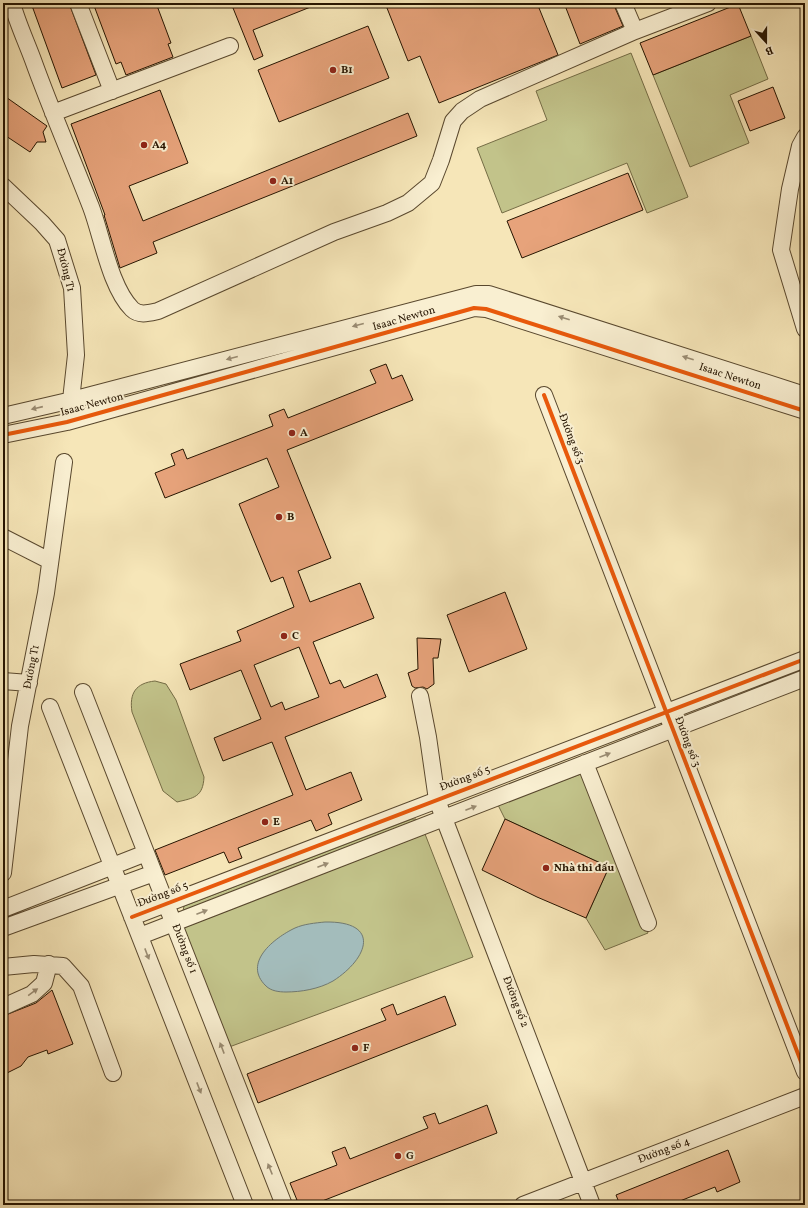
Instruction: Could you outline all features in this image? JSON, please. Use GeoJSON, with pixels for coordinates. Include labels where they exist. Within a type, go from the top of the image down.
{"type":"FeatureCollection","features":[{"type":"Feature","properties":{"kind":"street"},"geometry":{"type":"LineString","coordinates":[[12,3],[53,114],[92,209],[97,229],[116,283],[125,300],[133,310],[143,314],[158,312],[334,232],[387,213],[408,203],[432,183],[441,160],[452,121],[462,111],[480,99],[635,31],[708,3]]}},
{"type":"Feature","properties":{"kind":"street"},"geometry":{"type":"LineString","coordinates":[[78,3],[112,91]]}},
{"type":"Feature","properties":{"kind":"street"},"geometry":{"type":"LineString","coordinates":[[623,3],[635,31]]}},
{"type":"Feature","properties":{"kind":"street"},"geometry":{"type":"LineString","coordinates":[[53,114],[230,46]]}},
{"type":"Feature","properties":{"kind":"street"},"geometry":{"type":"LineString","coordinates":[[805,137],[800,146],[790,189],[781,250],[805,329]]}},
{"type":"Feature","properties":{"kind":"street","name":"Đường T1"},"geometry":{"type":"LineString","coordinates":[[3,186],[58,240],[72,288],[76,355],[72,400],[67,422]]}},
{"type":"Feature","properties":{"kind":"street","name":"Isaac Newton"},"geometry":{"type":"LineString","coordinates":[[3,416],[72,400],[476,294],[489,294],[805,395]]}},
{"type":"Feature","properties":{"kind":"street","name":"Isaac Newton"},"geometry":{"type":"LineString","coordinates":[[3,435],[67,422],[474,308],[486,309],[805,411]]}},
{"type":"Feature","properties":{"kind":"street","name":"Đường số 3"},"geometry":{"type":"LineString","coordinates":[[544,395],[805,1072]]}},
{"type":"Feature","properties":{"kind":"street","name":"Đường T1"},"geometry":{"type":"LineString","coordinates":[[3,873],[20,726],[46,593],[64,462]]}},
{"type":"Feature","properties":{"kind":"street"},"geometry":{"type":"LineString","coordinates":[[3,537],[50,561]]}},
{"type":"Feature","properties":{"kind":"street","name":"Đường số 5"},"geometry":{"type":"LineString","coordinates":[[132,917],[805,659]]}},
{"type":"Feature","properties":{"kind":"street"},"geometry":{"type":"LineString","coordinates":[[140,936],[805,678]]}},
{"type":"Feature","properties":{"kind":"street"},"geometry":{"type":"LineString","coordinates":[[3,680],[29,683]]}},
{"type":"Feature","properties":{"kind":"street","name":"Đường số 1"},"geometry":{"type":"LineString","coordinates":[[83,692],[284,1205]]}},
{"type":"Feature","properties":{"kind":"street","name":"Đường số 2"},"geometry":{"type":"LineString","coordinates":[[420,696],[428,737],[437,800],[592,1205]]}},
{"type":"Feature","properties":{"kind":"street"},"geometry":{"type":"LineString","coordinates":[[50,707],[245,1205]]}},
{"type":"Feature","properties":{"kind":"street"},"geometry":{"type":"LineString","coordinates":[[585,763],[648,923]]}},
{"type":"Feature","properties":{"kind":"street"},"geometry":{"type":"LineString","coordinates":[[3,909],[146,853]]}},
{"type":"Feature","properties":{"kind":"street"},"geometry":{"type":"LineString","coordinates":[[3,928],[154,873]]}},
{"type":"Feature","properties":{"kind":"street"},"geometry":{"type":"LineString","coordinates":[[3,967],[34,964],[63,966],[81,986],[113,1073]]}},
{"type":"Feature","properties":{"kind":"street"},"geometry":{"type":"LineString","coordinates":[[3,1007],[32,994],[44,983],[49,964]]}},
{"type":"Feature","properties":{"kind":"street","name":"Đường số 4"},"geometry":{"type":"LineString","coordinates":[[523,1205],[805,1096]]}},
{"type":"Feature","properties":{"kind":"green space"},"geometry":{"type":"Polygon","coordinates":[[[751,36],[768,79],[730,95],[749,143],[690,167],[653,75],[751,36]]]}},
{"type":"Feature","properties":{"kind":"green space"},"geometry":{"type":"Polygon","coordinates":[[[631,53],[688,197],[647,213],[627,163],[502,213],[477,148],[547,120],[536,91],[631,53]]]}},
{"type":"Feature","properties":{"kind":"green space"},"geometry":{"type":"Polygon","coordinates":[[[155,681],[166,684],[176,700],[204,777],[200,793],[193,798],[177,802],[163,791],[132,712],[131,705],[135,690],[143,684],[155,681]]]}},
{"type":"Feature","properties":{"kind":"green space"},"geometry":{"type":"Polygon","coordinates":[[[586,772],[648,933],[605,950],[586,918],[609,867],[505,819],[498,805],[586,772]]]}},
{"type":"Feature","properties":{"kind":"green space"},"geometry":{"type":"Polygon","coordinates":[[[412,819],[416,819],[417,822],[183,911],[184,906],[412,819]]]}},
{"type":"Feature","properties":{"kind":"green space"},"geometry":{"type":"Polygon","coordinates":[[[425,834],[473,957],[221,1050],[178,930],[425,834]]]}},
{"type":"Feature","properties":{"kind":"water"},"geometry":{"type":"Polygon","coordinates":[[[325,922],[343,923],[355,928],[362,934],[364,942],[361,952],[355,962],[333,981],[310,990],[283,992],[268,988],[259,977],[257,969],[259,960],[270,945],[278,938],[295,928],[325,922]]]}},
{"type":"Feature","properties":{"kind":"building"},"geometry":{"type":"Polygon","coordinates":[[[31,3],[69,3],[96,75],[62,88],[31,3]]]}},
{"type":"Feature","properties":{"kind":"building"},"geometry":{"type":"Polygon","coordinates":[[[93,3],[156,3],[171,43],[168,44],[173,57],[126,75],[121,62],[116,64],[93,3]]]}},
{"type":"Feature","properties":{"kind":"building"},"geometry":{"type":"Polygon","coordinates":[[[231,3],[318,4],[253,30],[263,56],[254,60],[231,3]]]}},
{"type":"Feature","properties":{"kind":"building"},"geometry":{"type":"Polygon","coordinates":[[[385,3],[537,3],[558,55],[439,103],[420,56],[408,61],[385,3]]]}},
{"type":"Feature","properties":{"kind":"building"},"geometry":{"type":"Polygon","coordinates":[[[564,3],[613,3],[623,26],[580,44],[564,3]]]}},
{"type":"Feature","properties":{"kind":"building"},"geometry":{"type":"Polygon","coordinates":[[[738,4],[751,36],[653,75],[640,43],[738,4]]]}},
{"type":"Feature","properties":{"kind":"building","name":"B1"},"geometry":{"type":"Polygon","coordinates":[[[368,26],[389,78],[279,122],[258,70],[368,26]]]}},
{"type":"Feature","properties":{"kind":"building"},"geometry":{"type":"Polygon","coordinates":[[[773,87],[785,118],[750,131],[738,101],[773,87]]]}},
{"type":"Feature","properties":{"kind":"building"},"geometry":{"type":"Polygon","coordinates":[[[160,90],[188,163],[129,186],[143,221],[408,113],[417,136],[153,242],[157,253],[120,268],[105,215],[71,124],[160,90]]]}},
{"type":"Feature","properties":{"kind":"building"},"geometry":{"type":"Polygon","coordinates":[[[3,95],[47,126],[43,132],[46,142],[37,142],[30,152],[3,134],[3,95]]]}},
{"type":"Feature","properties":{"kind":"building"},"geometry":{"type":"Polygon","coordinates":[[[628,173],[643,210],[522,258],[507,221],[628,173]]]}},
{"type":"Feature","properties":{"kind":"building"},"geometry":{"type":"Polygon","coordinates":[[[386,364],[392,379],[402,375],[413,400],[287,450],[331,558],[298,571],[310,602],[360,583],[374,618],[313,642],[330,684],[340,680],[344,688],[377,674],[386,697],[285,737],[306,790],[351,772],[362,800],[328,814],[332,824],[316,831],[311,820],[238,848],[242,858],[229,863],[224,852],[165,875],[155,850],[293,795],[272,742],[223,761],[214,738],[261,719],[241,670],[190,690],[180,664],[241,641],[237,631],[294,607],[283,577],[271,582],[239,504],[279,487],[267,458],[165,498],[155,473],[175,465],[171,454],[183,449],[187,459],[273,426],[269,415],[284,409],[288,418],[376,383],[370,370],[386,364]],[[299,647],[254,665],[271,707],[282,702],[285,710],[319,697],[299,647]]]}},
{"type":"Feature","properties":{"kind":"building"},"geometry":{"type":"Polygon","coordinates":[[[505,592],[527,649],[469,672],[447,615],[505,592]]]}},
{"type":"Feature","properties":{"kind":"building"},"geometry":{"type":"Polygon","coordinates":[[[417,638],[441,639],[438,658],[433,658],[434,684],[427,689],[423,687],[415,688],[412,686],[408,673],[418,669],[417,638]]]}},
{"type":"Feature","properties":{"kind":"building","name":"Nhà thi đấu"},"geometry":{"type":"Polygon","coordinates":[[[505,819],[609,867],[586,918],[537,897],[482,870],[505,819]]]}},
{"type":"Feature","properties":{"kind":"building"},"geometry":{"type":"Polygon","coordinates":[[[52,990],[73,1044],[48,1054],[47,1050],[28,1057],[21,1066],[3,1075],[3,1016],[36,1003],[52,990]]]}},
{"type":"Feature","properties":{"kind":"building","name":"F"},"geometry":{"type":"Polygon","coordinates":[[[445,996],[456,1025],[258,1103],[247,1074],[386,1020],[381,1009],[393,1004],[397,1015],[445,996]]]}},
{"type":"Feature","properties":{"kind":"building","name":"G"},"geometry":{"type":"Polygon","coordinates":[[[487,1105],[497,1133],[312,1205],[299,1205],[290,1183],[337,1165],[332,1152],[345,1147],[350,1159],[428,1128],[423,1117],[435,1113],[439,1124],[487,1105]]]}},
{"type":"Feature","properties":{"kind":"building"},"geometry":{"type":"Polygon","coordinates":[[[728,1150],[740,1182],[717,1192],[715,1187],[670,1205],[620,1205],[616,1195],[728,1150]]]}},
{"type":"Feature","properties":{"kind":"cycle path"},"geometry":{"type":"LineString","coordinates":[[3,435],[67,422],[474,308],[486,309],[805,411]]}},
{"type":"Feature","properties":{"kind":"cycle path"},"geometry":{"type":"LineString","coordinates":[[544,395],[805,1072]]}},
{"type":"Feature","properties":{"kind":"cycle path"},"geometry":{"type":"LineString","coordinates":[[132,917],[805,659]]}},
{"type":"Feature","properties":{"kind":"place","name":"B1"},"geometry":{"type":"Point","coordinates":[333,70]}},
{"type":"Feature","properties":{"kind":"place","name":"A4"},"geometry":{"type":"Point","coordinates":[144,145]}},
{"type":"Feature","properties":{"kind":"place","name":"A1"},"geometry":{"type":"Point","coordinates":[273,181]}},
{"type":"Feature","properties":{"kind":"place","name":"A"},"geometry":{"type":"Point","coordinates":[292,433]}},
{"type":"Feature","properties":{"kind":"place","name":"B"},"geometry":{"type":"Point","coordinates":[279,517]}},
{"type":"Feature","properties":{"kind":"place","name":"C"},"geometry":{"type":"Point","coordinates":[284,636]}},
{"type":"Feature","properties":{"kind":"place","name":"E"},"geometry":{"type":"Point","coordinates":[265,822]}},
{"type":"Feature","properties":{"kind":"place","name":"Nhà thi đấu"},"geometry":{"type":"Point","coordinates":[546,868]}},
{"type":"Feature","properties":{"kind":"place","name":"F"},"geometry":{"type":"Point","coordinates":[355,1048]}},
{"type":"Feature","properties":{"kind":"place","name":"G"},"geometry":{"type":"Point","coordinates":[398,1156]}}]}
